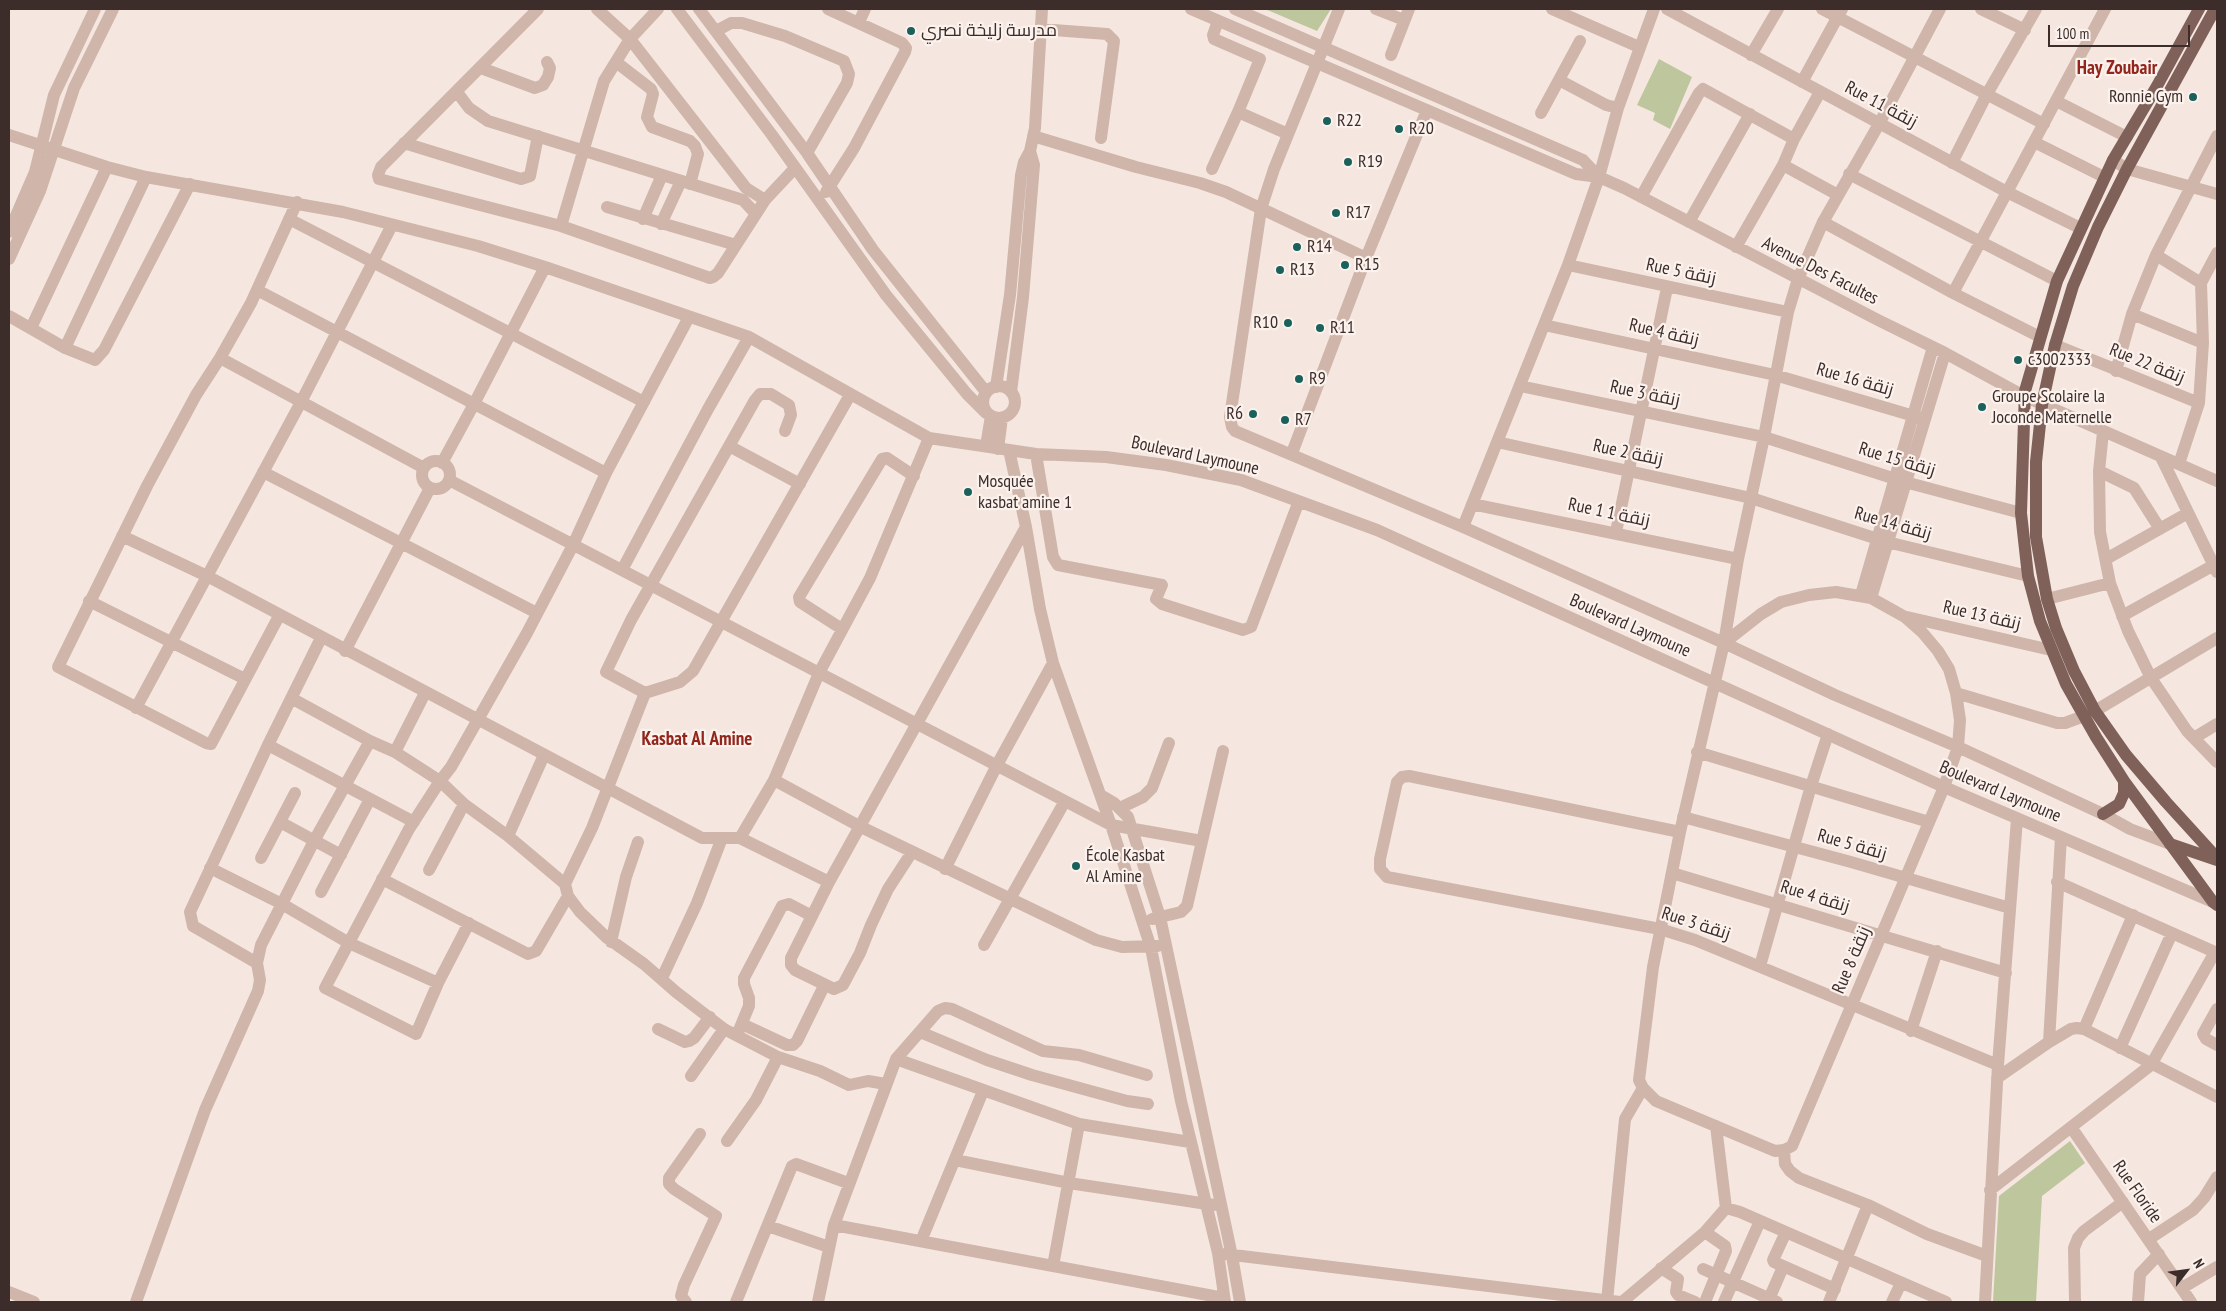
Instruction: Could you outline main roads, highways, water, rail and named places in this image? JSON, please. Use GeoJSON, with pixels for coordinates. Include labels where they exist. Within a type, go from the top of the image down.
{"type":"FeatureCollection","features":[{"type":"Feature","properties":{"kind":"main road"},"geometry":{"type":"LineString","coordinates":[[2199,9],[2127,137],[2112,160],[2057,281],[2024,396],[2022,513],[2028,576],[2051,650],[2066,684],[2089,714],[2217,859]]}},
{"type":"Feature","properties":{"kind":"main road"},"geometry":{"type":"LineString","coordinates":[[2215,9],[2127,168],[2098,227],[2073,286],[2056,345],[2042,405],[2036,462],[2036,537],[2047,599],[2089,714],[2124,781],[2215,904]]}},
{"type":"Feature","properties":{"kind":"main road"},"geometry":{"type":"LineString","coordinates":[[2103,814],[2119,804],[2124,793],[2124,781]]}},
{"type":"Feature","properties":{"kind":"main road"},"geometry":{"type":"LineString","coordinates":[[2170,844],[2217,859]]}},
{"type":"Feature","properties":{"kind":"place","name":"مدرسة زليخة نصري"},"geometry":{"type":"Point","coordinates":[911,31]}},
{"type":"Feature","properties":{"kind":"place","name":"Ronnie Gym"},"geometry":{"type":"Point","coordinates":[2193,97]}},
{"type":"Feature","properties":{"kind":"place","name":"R22"},"geometry":{"type":"Point","coordinates":[1327,121]}},
{"type":"Feature","properties":{"kind":"place","name":"R20"},"geometry":{"type":"Point","coordinates":[1399,129]}},
{"type":"Feature","properties":{"kind":"place","name":"R19"},"geometry":{"type":"Point","coordinates":[1348,162]}},
{"type":"Feature","properties":{"kind":"place","name":"R17"},"geometry":{"type":"Point","coordinates":[1336,213]}},
{"type":"Feature","properties":{"kind":"place","name":"R14"},"geometry":{"type":"Point","coordinates":[1297,247]}},
{"type":"Feature","properties":{"kind":"place","name":"R15"},"geometry":{"type":"Point","coordinates":[1345,265]}},
{"type":"Feature","properties":{"kind":"place","name":"R13"},"geometry":{"type":"Point","coordinates":[1280,270]}},
{"type":"Feature","properties":{"kind":"place","name":"R10"},"geometry":{"type":"Point","coordinates":[1288,323]}},
{"type":"Feature","properties":{"kind":"place","name":"R11"},"geometry":{"type":"Point","coordinates":[1320,328]}},
{"type":"Feature","properties":{"kind":"place","name":"c3002333"},"geometry":{"type":"Point","coordinates":[2018,360]}},
{"type":"Feature","properties":{"kind":"place","name":"R9"},"geometry":{"type":"Point","coordinates":[1299,379]}},
{"type":"Feature","properties":{"kind":"place","name":"Groupe Scolaire la Joconde Maternelle"},"geometry":{"type":"Point","coordinates":[1982,407]}},
{"type":"Feature","properties":{"kind":"place","name":"R6"},"geometry":{"type":"Point","coordinates":[1253,414]}},
{"type":"Feature","properties":{"kind":"place","name":"R7"},"geometry":{"type":"Point","coordinates":[1285,420]}},
{"type":"Feature","properties":{"kind":"place","name":"Mosquée kasbat amine 1"},"geometry":{"type":"Point","coordinates":[968,492]}},
{"type":"Feature","properties":{"kind":"place","name":"École Kasbat Al Amine"},"geometry":{"type":"Point","coordinates":[1076,866]}},
{"type":"Feature","properties":{"kind":"district","name":"Hay Zoubair"},"geometry":{"type":"Point","coordinates":[2117,69]}},
{"type":"Feature","properties":{"kind":"district","name":"Kasbat Al Amine"},"geometry":{"type":"Point","coordinates":[697,740]}}]}
